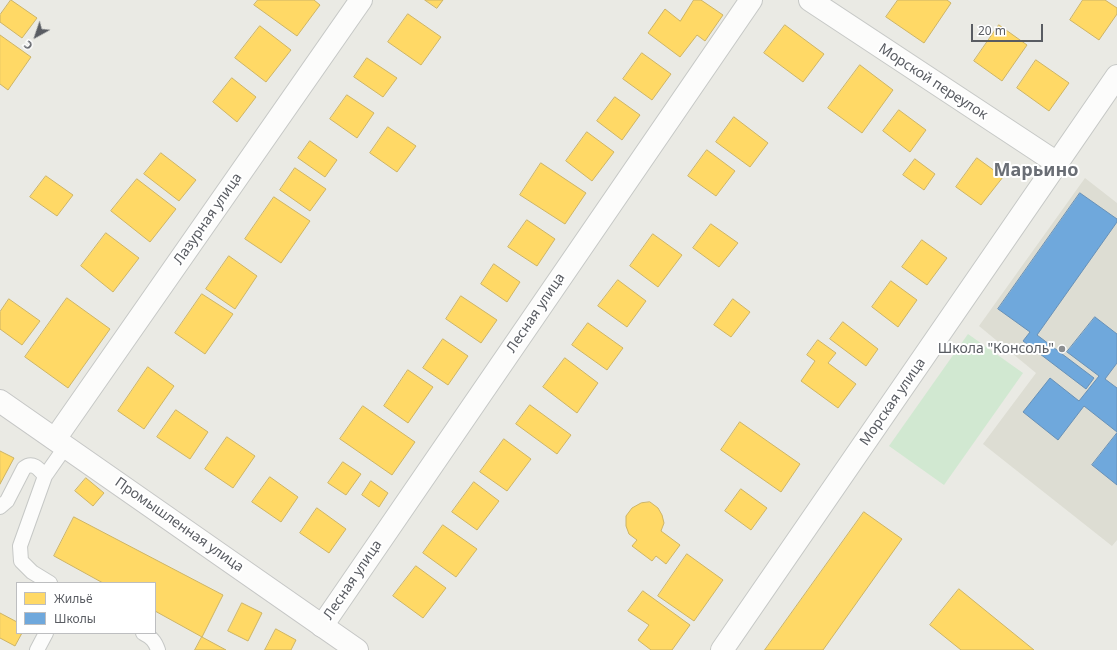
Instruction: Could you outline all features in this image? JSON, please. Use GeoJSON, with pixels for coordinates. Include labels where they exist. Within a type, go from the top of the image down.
{"type":"FeatureCollection","features":[{"type":"Feature","properties":{"kind":"street","name":"Лазурная улица"},"geometry":{"type":"LineString","coordinates":[[61,442],[361,0]]}},
{"type":"Feature","properties":{"kind":"street","name":"Лесная улица"},"geometry":{"type":"LineString","coordinates":[[322,626],[751,0]]}},
{"type":"Feature","properties":{"kind":"street","name":"Морской переулок"},"geometry":{"type":"LineString","coordinates":[[810,0],[1057,163]]}},
{"type":"Feature","properties":{"kind":"street","name":"Морская улица"},"geometry":{"type":"LineString","coordinates":[[722,650],[1117,76]]}},
{"type":"Feature","properties":{"kind":"street","name":"Промышленная улица"},"geometry":{"type":"LineString","coordinates":[[0,401],[61,442],[357,650]]}},
{"type":"Feature","properties":{"kind":"lane"},"geometry":{"type":"LineString","coordinates":[[48,582],[32,572],[21,560],[20,546],[46,476],[61,442]]}},
{"type":"Feature","properties":{"kind":"lane"},"geometry":{"type":"LineString","coordinates":[[0,507],[7,501],[24,468],[32,465],[36,466],[46,476]]}},
{"type":"Feature","properties":{"kind":"lane"},"geometry":{"type":"LineString","coordinates":[[37,650],[45,634]]}},
{"type":"Feature","properties":{"kind":"lane"},"geometry":{"type":"LineString","coordinates":[[145,634],[151,637],[158,650]]}},
{"type":"Feature","properties":{"kind":"shaded area","name":"Школа \"Консоль\""},"geometry":{"type":"Polygon","coordinates":[[[1085,178],[1117,203],[1117,540],[1112,546],[983,444],[1036,373],[979,326],[1085,178]]]}},
{"type":"Feature","properties":{"kind":"green space"},"geometry":{"type":"Polygon","coordinates":[[[968,334],[1023,373],[944,485],[889,446],[968,334]]]}},
{"type":"Feature","properties":{"kind":"building: Жильё"},"geometry":{"type":"Polygon","coordinates":[[[11,0],[37,18],[22,38],[0,22],[0,15],[11,0]]]}},
{"type":"Feature","properties":{"kind":"building: Жильё"},"geometry":{"type":"Polygon","coordinates":[[[258,0],[314,0],[320,5],[297,36],[254,5],[258,0]]]}},
{"type":"Feature","properties":{"kind":"building: Жильё"},"geometry":{"type":"Polygon","coordinates":[[[425,0],[443,0],[437,8],[425,0]]]}},
{"type":"Feature","properties":{"kind":"building: Жильё"},"geometry":{"type":"Polygon","coordinates":[[[694,0],[701,0],[723,15],[705,41],[697,35],[680,57],[648,33],[665,9],[680,21],[694,0]]]}},
{"type":"Feature","properties":{"kind":"building: Жильё"},"geometry":{"type":"Polygon","coordinates":[[[898,0],[947,0],[951,3],[924,43],[886,17],[898,0]]]}},
{"type":"Feature","properties":{"kind":"building: Жильё"},"geometry":{"type":"Polygon","coordinates":[[[1083,0],[1105,0],[1117,8],[1117,14],[1099,40],[1070,20],[1083,0]]]}},
{"type":"Feature","properties":{"kind":"building: Жильё"},"geometry":{"type":"Polygon","coordinates":[[[408,14],[441,37],[421,65],[388,42],[408,14]]]}},
{"type":"Feature","properties":{"kind":"building: Жильё"},"geometry":{"type":"Polygon","coordinates":[[[785,25],[824,54],[803,82],[764,53],[785,25]]]}},
{"type":"Feature","properties":{"kind":"building: Жильё"},"geometry":{"type":"Polygon","coordinates":[[[999,25],[1027,45],[1002,81],[974,61],[999,25]]]}},
{"type":"Feature","properties":{"kind":"building: Жильё"},"geometry":{"type":"Polygon","coordinates":[[[260,26],[291,50],[266,82],[235,58],[260,26]]]}},
{"type":"Feature","properties":{"kind":"building: Жильё"},"geometry":{"type":"Polygon","coordinates":[[[0,35],[31,57],[8,90],[0,84],[0,35]]]}},
{"type":"Feature","properties":{"kind":"building: Жильё"},"geometry":{"type":"Polygon","coordinates":[[[642,53],[671,74],[652,100],[623,79],[642,53]]]}},
{"type":"Feature","properties":{"kind":"building: Жильё"},"geometry":{"type":"Polygon","coordinates":[[[367,58],[397,78],[383,97],[354,77],[367,58]]]}},
{"type":"Feature","properties":{"kind":"building: Жильё"},"geometry":{"type":"Polygon","coordinates":[[[1036,60],[1069,83],[1049,111],[1017,88],[1036,60]]]}},
{"type":"Feature","properties":{"kind":"building: Жильё"},"geometry":{"type":"Polygon","coordinates":[[[860,65],[893,90],[862,133],[828,108],[860,65]]]}},
{"type":"Feature","properties":{"kind":"building: Жильё"},"geometry":{"type":"Polygon","coordinates":[[[232,78],[256,97],[237,122],[213,102],[232,78]]]}},
{"type":"Feature","properties":{"kind":"building: Жильё"},"geometry":{"type":"Polygon","coordinates":[[[347,95],[374,113],[357,138],[330,119],[347,95]]]}},
{"type":"Feature","properties":{"kind":"building: Жильё"},"geometry":{"type":"Polygon","coordinates":[[[615,97],[640,115],[622,140],[597,121],[615,97]]]}},
{"type":"Feature","properties":{"kind":"building: Жильё"},"geometry":{"type":"Polygon","coordinates":[[[899,110],[926,130],[910,152],[883,131],[899,110]]]}},
{"type":"Feature","properties":{"kind":"building: Жильё"},"geometry":{"type":"Polygon","coordinates":[[[734,117],[768,143],[750,167],[716,142],[734,117]]]}},
{"type":"Feature","properties":{"kind":"building: Жильё"},"geometry":{"type":"Polygon","coordinates":[[[388,127],[416,146],[397,172],[370,153],[388,127]]]}},
{"type":"Feature","properties":{"kind":"building: Жильё"},"geometry":{"type":"Polygon","coordinates":[[[587,132],[614,152],[592,181],[566,161],[587,132]]]}},
{"type":"Feature","properties":{"kind":"building: Жильё"},"geometry":{"type":"Polygon","coordinates":[[[310,141],[337,160],[325,177],[298,158],[310,141]]]}},
{"type":"Feature","properties":{"kind":"building: Жильё"},"geometry":{"type":"Polygon","coordinates":[[[707,150],[735,171],[716,196],[688,176],[707,150]]]}},
{"type":"Feature","properties":{"kind":"building: Жильё"},"geometry":{"type":"Polygon","coordinates":[[[161,153],[196,180],[179,201],[144,174],[161,153]]]}},
{"type":"Feature","properties":{"kind":"building: Жильё"},"geometry":{"type":"Polygon","coordinates":[[[977,158],[1003,177],[981,205],[956,187],[977,158]]]}},
{"type":"Feature","properties":{"kind":"building: Жильё"},"geometry":{"type":"Polygon","coordinates":[[[915,159],[935,174],[924,190],[903,175],[915,159]]]}},
{"type":"Feature","properties":{"kind":"building: Жильё"},"geometry":{"type":"Polygon","coordinates":[[[541,163],[586,193],[565,224],[520,195],[541,163]]]}},
{"type":"Feature","properties":{"kind":"building: Жильё"},"geometry":{"type":"Polygon","coordinates":[[[295,168],[326,189],[310,211],[280,190],[295,168]]]}},
{"type":"Feature","properties":{"kind":"building: Жильё"},"geometry":{"type":"Polygon","coordinates":[[[46,176],[73,195],[57,216],[30,197],[46,176]]]}},
{"type":"Feature","properties":{"kind":"building: Жильё"},"geometry":{"type":"Polygon","coordinates":[[[137,179],[176,209],[150,242],[111,211],[137,179]]]}},
{"type":"Feature","properties":{"kind":"building: Жильё"},"geometry":{"type":"Polygon","coordinates":[[[274,197],[310,221],[281,263],[245,239],[274,197]]]}},
{"type":"Feature","properties":{"kind":"building: Жильё"},"geometry":{"type":"Polygon","coordinates":[[[527,220],[555,239],[537,266],[508,247],[527,220]]]}},
{"type":"Feature","properties":{"kind":"building: Жильё"},"geometry":{"type":"Polygon","coordinates":[[[711,224],[738,243],[719,267],[693,248],[711,224]]]}},
{"type":"Feature","properties":{"kind":"building: Жильё"},"geometry":{"type":"Polygon","coordinates":[[[106,233],[139,258],[113,292],[81,266],[106,233]]]}},
{"type":"Feature","properties":{"kind":"building: Жильё"},"geometry":{"type":"Polygon","coordinates":[[[653,234],[682,255],[658,287],[630,266],[653,234]]]}},
{"type":"Feature","properties":{"kind":"building: Жильё"},"geometry":{"type":"Polygon","coordinates":[[[922,240],[947,258],[927,285],[902,267],[922,240]]]}},
{"type":"Feature","properties":{"kind":"building: Жильё"},"geometry":{"type":"Polygon","coordinates":[[[229,256],[257,276],[235,309],[206,289],[229,256]]]}},
{"type":"Feature","properties":{"kind":"building: Жильё"},"geometry":{"type":"Polygon","coordinates":[[[494,264],[520,282],[507,302],[481,284],[494,264]]]}},
{"type":"Feature","properties":{"kind":"building: Жильё"},"geometry":{"type":"Polygon","coordinates":[[[618,280],[646,301],[627,327],[598,306],[618,280]]]}},
{"type":"Feature","properties":{"kind":"building: Жильё"},"geometry":{"type":"Polygon","coordinates":[[[891,281],[917,300],[898,327],[872,307],[891,281]]]}},
{"type":"Feature","properties":{"kind":"building: Жильё"},"geometry":{"type":"Polygon","coordinates":[[[202,294],[233,314],[205,354],[175,333],[202,294]]]}},
{"type":"Feature","properties":{"kind":"building: Жильё"},"geometry":{"type":"Polygon","coordinates":[[[461,296],[497,320],[481,343],[446,319],[461,296]]]}},
{"type":"Feature","properties":{"kind":"building: Жильё"},"geometry":{"type":"Polygon","coordinates":[[[67,298],[110,329],[68,388],[25,357],[67,298]]]}},
{"type":"Feature","properties":{"kind":"building: Жильё"},"geometry":{"type":"Polygon","coordinates":[[[9,299],[40,321],[22,345],[0,329],[0,312],[9,299]]]}},
{"type":"Feature","properties":{"kind":"building: Жильё"},"geometry":{"type":"Polygon","coordinates":[[[733,299],[750,312],[731,337],[714,325],[733,299]]]}},
{"type":"Feature","properties":{"kind":"building: Жильё"},"geometry":{"type":"Polygon","coordinates":[[[843,322],[878,349],[866,366],[830,339],[843,322]]]}},
{"type":"Feature","properties":{"kind":"building: Жильё"},"geometry":{"type":"Polygon","coordinates":[[[588,323],[623,348],[607,370],[572,345],[588,323]]]}},
{"type":"Feature","properties":{"kind":"building: Жильё"},"geometry":{"type":"Polygon","coordinates":[[[443,339],[468,356],[448,385],[423,368],[443,339]]]}},
{"type":"Feature","properties":{"kind":"building: Жильё"},"geometry":{"type":"Polygon","coordinates":[[[818,340],[836,353],[828,363],[856,384],[838,408],[801,381],[815,361],[807,355],[818,340]]]}},
{"type":"Feature","properties":{"kind":"building: Жильё"},"geometry":{"type":"Polygon","coordinates":[[[565,358],[598,383],[577,413],[543,387],[565,358]]]}},
{"type":"Feature","properties":{"kind":"building: Жильё"},"geometry":{"type":"Polygon","coordinates":[[[148,367],[174,386],[144,429],[118,411],[148,367]]]}},
{"type":"Feature","properties":{"kind":"building: Жильё"},"geometry":{"type":"Polygon","coordinates":[[[408,370],[433,387],[408,423],[384,406],[408,370]]]}},
{"type":"Feature","properties":{"kind":"building: Жильё"},"geometry":{"type":"Polygon","coordinates":[[[530,405],[571,435],[557,454],[516,424],[530,405]]]}},
{"type":"Feature","properties":{"kind":"building: Жильё"},"geometry":{"type":"Polygon","coordinates":[[[363,406],[415,442],[392,475],[340,439],[363,406]]]}},
{"type":"Feature","properties":{"kind":"building: Жильё"},"geometry":{"type":"Polygon","coordinates":[[[176,410],[208,432],[190,459],[157,437],[176,410]]]}},
{"type":"Feature","properties":{"kind":"building: Жильё"},"geometry":{"type":"Polygon","coordinates":[[[740,422],[800,464],[781,492],[721,450],[740,422]]]}},
{"type":"Feature","properties":{"kind":"building: Жильё"},"geometry":{"type":"Polygon","coordinates":[[[227,437],[255,456],[233,488],[205,469],[227,437]]]}},
{"type":"Feature","properties":{"kind":"building: Жильё"},"geometry":{"type":"Polygon","coordinates":[[[504,439],[531,459],[507,491],[480,472],[504,439]]]}},
{"type":"Feature","properties":{"kind":"building: Жильё"},"geometry":{"type":"Polygon","coordinates":[[[0,451],[14,458],[0,484],[0,451]]]}},
{"type":"Feature","properties":{"kind":"building: Жильё"},"geometry":{"type":"Polygon","coordinates":[[[343,462],[361,474],[346,495],[328,483],[343,462]]]}},
{"type":"Feature","properties":{"kind":"building: Жильё"},"geometry":{"type":"Polygon","coordinates":[[[270,477],[298,497],[281,522],[252,502],[270,477]]]}},
{"type":"Feature","properties":{"kind":"building: Жильё"},"geometry":{"type":"Polygon","coordinates":[[[86,478],[104,493],[93,506],[75,491],[86,478]]]}},
{"type":"Feature","properties":{"kind":"building: Жильё"},"geometry":{"type":"Polygon","coordinates":[[[371,481],[388,493],[379,507],[362,495],[371,481]]]}},
{"type":"Feature","properties":{"kind":"building: Жильё"},"geometry":{"type":"Polygon","coordinates":[[[474,482],[499,501],[477,530],[452,512],[474,482]]]}},
{"type":"Feature","properties":{"kind":"building: Жильё"},"geometry":{"type":"Polygon","coordinates":[[[741,489],[767,508],[751,530],[725,511],[741,489]]]}},
{"type":"Feature","properties":{"kind":"building: Жильё"},"geometry":{"type":"Polygon","coordinates":[[[650,502],[658,508],[662,515],[664,523],[661,531],[680,545],[666,564],[656,556],[652,561],[632,546],[637,540],[629,534],[626,526],[626,516],[632,508],[641,503],[650,502]]]}},
{"type":"Feature","properties":{"kind":"building: Жильё"},"geometry":{"type":"Polygon","coordinates":[[[317,508],[346,529],[329,553],[300,533],[317,508]]]}},
{"type":"Feature","properties":{"kind":"building: Жильё"},"geometry":{"type":"Polygon","coordinates":[[[864,512],[902,539],[823,650],[765,650],[864,512]]]}},
{"type":"Feature","properties":{"kind":"building: Жильё"},"geometry":{"type":"Polygon","coordinates":[[[74,517],[223,595],[202,637],[156,612],[156,582],[101,582],[54,556],[74,517]]]}},
{"type":"Feature","properties":{"kind":"building: Жильё"},"geometry":{"type":"Polygon","coordinates":[[[443,525],[477,549],[456,577],[423,553],[443,525]]]}},
{"type":"Feature","properties":{"kind":"building: Жильё"},"geometry":{"type":"Polygon","coordinates":[[[687,554],[723,580],[694,621],[658,596],[687,554]]]}},
{"type":"Feature","properties":{"kind":"building: Жильё"},"geometry":{"type":"Polygon","coordinates":[[[416,566],[446,588],[423,618],[393,596],[416,566]]]}},
{"type":"Feature","properties":{"kind":"building: Жильё"},"geometry":{"type":"Polygon","coordinates":[[[959,589],[1034,650],[961,650],[930,625],[959,589]]]}},
{"type":"Feature","properties":{"kind":"building: Жильё"},"geometry":{"type":"Polygon","coordinates":[[[643,591],[690,625],[672,650],[651,650],[638,640],[649,625],[628,611],[643,591]]]}},
{"type":"Feature","properties":{"kind":"building: Жильё"},"geometry":{"type":"Polygon","coordinates":[[[242,603],[262,613],[248,641],[228,631],[242,603]]]}},
{"type":"Feature","properties":{"kind":"building: Жильё"},"geometry":{"type":"Polygon","coordinates":[[[0,613],[16,621],[16,634],[21,634],[15,646],[0,638],[0,613]]]}},
{"type":"Feature","properties":{"kind":"building: Жильё"},"geometry":{"type":"Polygon","coordinates":[[[276,629],[296,640],[291,650],[265,650],[276,629]]]}},
{"type":"Feature","properties":{"kind":"building: Жильё"},"geometry":{"type":"Polygon","coordinates":[[[202,637],[226,650],[195,650],[202,637]]]}},
{"type":"Feature","properties":{"kind":"building: Школы"},"geometry":{"type":"Polygon","coordinates":[[[1080,193],[1117,219],[1117,222],[1037,335],[1094,378],[1086,389],[1023,341],[1030,332],[998,309],[1080,193]]]}},
{"type":"Feature","properties":{"kind":"building: Школы"},"geometry":{"type":"Polygon","coordinates":[[[1095,317],[1117,334],[1117,363],[1105,379],[1117,388],[1117,432],[1084,406],[1058,440],[1023,412],[1050,378],[1079,401],[1099,376],[1067,352],[1095,317]]]}},
{"type":"Feature","properties":{"kind":"building: Школы"},"geometry":{"type":"Polygon","coordinates":[[[1117,433],[1117,485],[1092,465],[1117,433]]]}},
{"type":"Feature","properties":{"kind":"place","name":"Школа \"Консоль\""},"geometry":{"type":"Point","coordinates":[1062,349]}},
{"type":"Feature","properties":{"kind":"district","name":"Марьино"},"geometry":{"type":"Point","coordinates":[1036,171]}}]}
